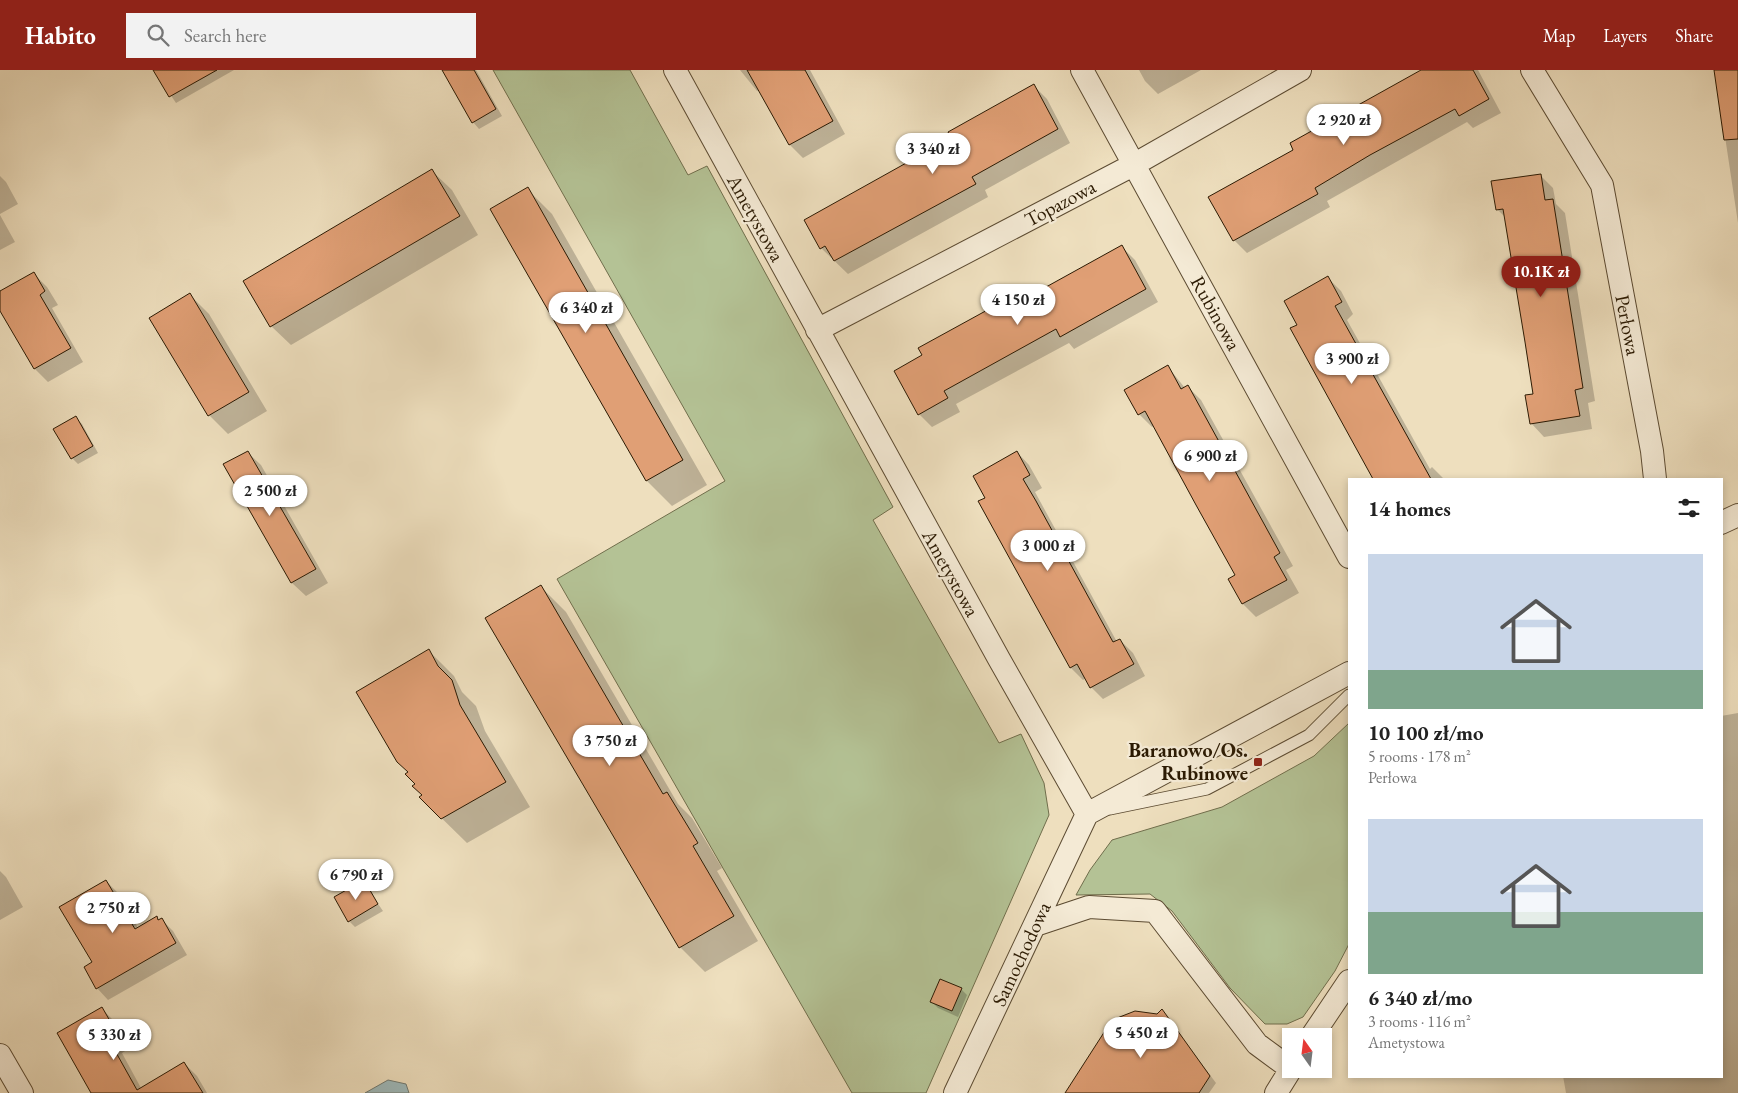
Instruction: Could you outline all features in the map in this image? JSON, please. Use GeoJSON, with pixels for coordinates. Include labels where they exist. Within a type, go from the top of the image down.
{"type":"FeatureCollection","features":[{"type":"Feature","properties":{"kind":"street","name":"Ametystowa"},"geometry":{"type":"LineString","coordinates":[[675,70],[817,330],[1087,814]]}},
{"type":"Feature","properties":{"kind":"street","name":"Rubinowa"},"geometry":{"type":"LineString","coordinates":[[1082,70],[1348,555]]}},
{"type":"Feature","properties":{"kind":"street","name":"Topazowa"},"geometry":{"type":"LineString","coordinates":[[817,330],[1135,164],[1300,70]]}},
{"type":"Feature","properties":{"kind":"street","name":"Perłowa"},"geometry":{"type":"LineString","coordinates":[[1532,70],[1602,185],[1652,451],[1654,478]]}},
{"type":"Feature","properties":{"kind":"street"},"geometry":{"type":"LineString","coordinates":[[1723,522],[1738,515]]}},
{"type":"Feature","properties":{"kind":"street"},"geometry":{"type":"LineString","coordinates":[[1087,814],[1348,675]]}},
{"type":"Feature","properties":{"kind":"street","name":"Samochodowa"},"geometry":{"type":"LineString","coordinates":[[955,1093],[1087,814]]}},
{"type":"Feature","properties":{"kind":"street"},"geometry":{"type":"LineString","coordinates":[[1034,925],[1088,907],[1155,912],[1257,1044],[1282,1062]]}},
{"type":"Feature","properties":{"kind":"street"},"geometry":{"type":"LineString","coordinates":[[1317,1028],[1348,982]]}},
{"type":"Feature","properties":{"kind":"street"},"geometry":{"type":"LineString","coordinates":[[0,1055],[22,1093]]}},
{"type":"Feature","properties":{"kind":"street"},"geometry":{"type":"LineString","coordinates":[[1276,1093],[1285,1078]]}},
{"type":"Feature","properties":{"kind":"lane"},"geometry":{"type":"LineString","coordinates":[[1087,814],[1207,789],[1308,734],[1348,696]]}},
{"type":"Feature","properties":{"kind":"green space"},"geometry":{"type":"Polygon","coordinates":[[[493,70],[630,70],[688,175],[707,166],[893,507],[873,520],[999,743],[1021,734],[1044,783],[1049,815],[926,1093],[852,1093],[557,579],[725,481],[493,70]]]}},
{"type":"Feature","properties":{"kind":"green space"},"geometry":{"type":"Polygon","coordinates":[[[1348,724],[1348,946],[1335,971],[1303,1017],[1287,1024],[1265,1024],[1230,988],[1172,911],[1150,894],[1076,895],[1090,870],[1112,840],[1222,807],[1314,756],[1348,724]]]}},
{"type":"Feature","properties":{"kind":"water"},"geometry":{"type":"Polygon","coordinates":[[[388,1080],[406,1084],[409,1093],[365,1093],[388,1080]]]}},
{"type":"Feature","properties":{"kind":"building"},"geometry":{"type":"Polygon","coordinates":[[[153,70],[217,70],[169,97],[153,70]]]}},
{"type":"Feature","properties":{"kind":"building"},"geometry":{"type":"Polygon","coordinates":[[[442,70],[474,70],[496,109],[472,123],[442,70]]]}},
{"type":"Feature","properties":{"kind":"building"},"geometry":{"type":"Polygon","coordinates":[[[747,70],[805,70],[833,121],[789,145],[747,70]]]}},
{"type":"Feature","properties":{"kind":"building"},"geometry":{"type":"Polygon","coordinates":[[[1421,70],[1473,70],[1489,99],[1459,116],[1455,109],[1370,155],[1315,188],[1318,194],[1233,241],[1208,197],[1293,150],[1290,143],[1421,70]]]}},
{"type":"Feature","properties":{"kind":"building"},"geometry":{"type":"Polygon","coordinates":[[[1714,70],[1738,70],[1738,139],[1724,140],[1714,70]]]}},
{"type":"Feature","properties":{"kind":"building"},"geometry":{"type":"Polygon","coordinates":[[[1034,84],[1058,129],[972,177],[976,184],[834,261],[825,246],[820,249],[804,220],[951,138],[948,132],[1034,84]]]}},
{"type":"Feature","properties":{"kind":"building"},"geometry":{"type":"Polygon","coordinates":[[[432,169],[460,216],[270,327],[243,281],[432,169]]]}},
{"type":"Feature","properties":{"kind":"building"},"geometry":{"type":"Polygon","coordinates":[[[1541,174],[1545,200],[1553,199],[1583,388],[1575,390],[1580,416],[1530,424],[1525,395],[1533,394],[1525,342],[1503,209],[1496,210],[1491,181],[1541,174]]]}},
{"type":"Feature","properties":{"kind":"building"},"geometry":{"type":"Polygon","coordinates":[[[528,187],[683,460],[646,481],[490,209],[528,187]]]}},
{"type":"Feature","properties":{"kind":"building"},"geometry":{"type":"Polygon","coordinates":[[[1122,245],[1146,289],[1060,337],[1056,329],[944,391],[948,398],[918,415],[894,371],[922,355],[918,348],[1033,285],[1037,292],[1122,245]]]}},
{"type":"Feature","properties":{"kind":"building"},"geometry":{"type":"Polygon","coordinates":[[[34,272],[45,291],[40,295],[71,348],[34,369],[0,311],[0,291],[34,272]]]}},
{"type":"Feature","properties":{"kind":"building"},"geometry":{"type":"Polygon","coordinates":[[[1328,276],[1342,302],[1335,306],[1430,478],[1372,478],[1290,328],[1297,325],[1284,301],[1328,276]]]}},
{"type":"Feature","properties":{"kind":"building"},"geometry":{"type":"Polygon","coordinates":[[[190,293],[249,392],[208,416],[149,318],[190,293]]]}},
{"type":"Feature","properties":{"kind":"building"},"geometry":{"type":"Polygon","coordinates":[[[1168,365],[1181,389],[1188,385],[1280,553],[1274,557],[1287,580],[1242,604],[1228,579],[1235,575],[1145,411],[1138,415],[1124,390],[1168,365]]]}},
{"type":"Feature","properties":{"kind":"building"},"geometry":{"type":"Polygon","coordinates":[[[76,416],[93,446],[71,459],[53,429],[76,416]]]}},
{"type":"Feature","properties":{"kind":"building"},"geometry":{"type":"Polygon","coordinates":[[[248,451],[316,569],[291,583],[223,464],[248,451]]]}},
{"type":"Feature","properties":{"kind":"building"},"geometry":{"type":"Polygon","coordinates":[[[1017,451],[1030,475],[1023,479],[1113,642],[1120,639],[1134,664],[1090,688],[1077,664],[1070,668],[978,501],[985,498],[973,476],[1017,451]]]}},
{"type":"Feature","properties":{"kind":"building"},"geometry":{"type":"Polygon","coordinates":[[[541,585],[663,794],[667,792],[698,843],[693,846],[734,916],[679,948],[485,618],[541,585]]]}},
{"type":"Feature","properties":{"kind":"building"},"geometry":{"type":"Polygon","coordinates":[[[429,649],[438,666],[452,680],[460,705],[506,782],[441,819],[419,797],[422,795],[412,786],[415,784],[405,774],[408,772],[397,762],[356,692],[429,649]]]}},
{"type":"Feature","properties":{"kind":"building"},"geometry":{"type":"Polygon","coordinates":[[[106,880],[135,929],[157,916],[158,920],[162,918],[176,943],[96,989],[84,967],[92,962],[59,907],[106,880]]]}},
{"type":"Feature","properties":{"kind":"building"},"geometry":{"type":"Polygon","coordinates":[[[364,880],[378,904],[348,922],[334,897],[364,880]]]}},
{"type":"Feature","properties":{"kind":"building"},"geometry":{"type":"Polygon","coordinates":[[[940,979],[962,988],[952,1011],[930,1002],[940,979]]]}},
{"type":"Feature","properties":{"kind":"building"},"geometry":{"type":"Polygon","coordinates":[[[102,1007],[118,1035],[109,1040],[137,1090],[184,1062],[203,1093],[91,1093],[57,1033],[102,1007]]]}},
{"type":"Feature","properties":{"kind":"building"},"geometry":{"type":"Polygon","coordinates":[[[1162,1009],[1210,1076],[1199,1093],[1065,1093],[1112,1020],[1135,1011],[1157,1014],[1162,1009]]]}},
{"type":"Feature","properties":{"kind":"place","name":"Baranowo/Os. Rubinowe"},"geometry":{"type":"Point","coordinates":[1258,762]}}]}
